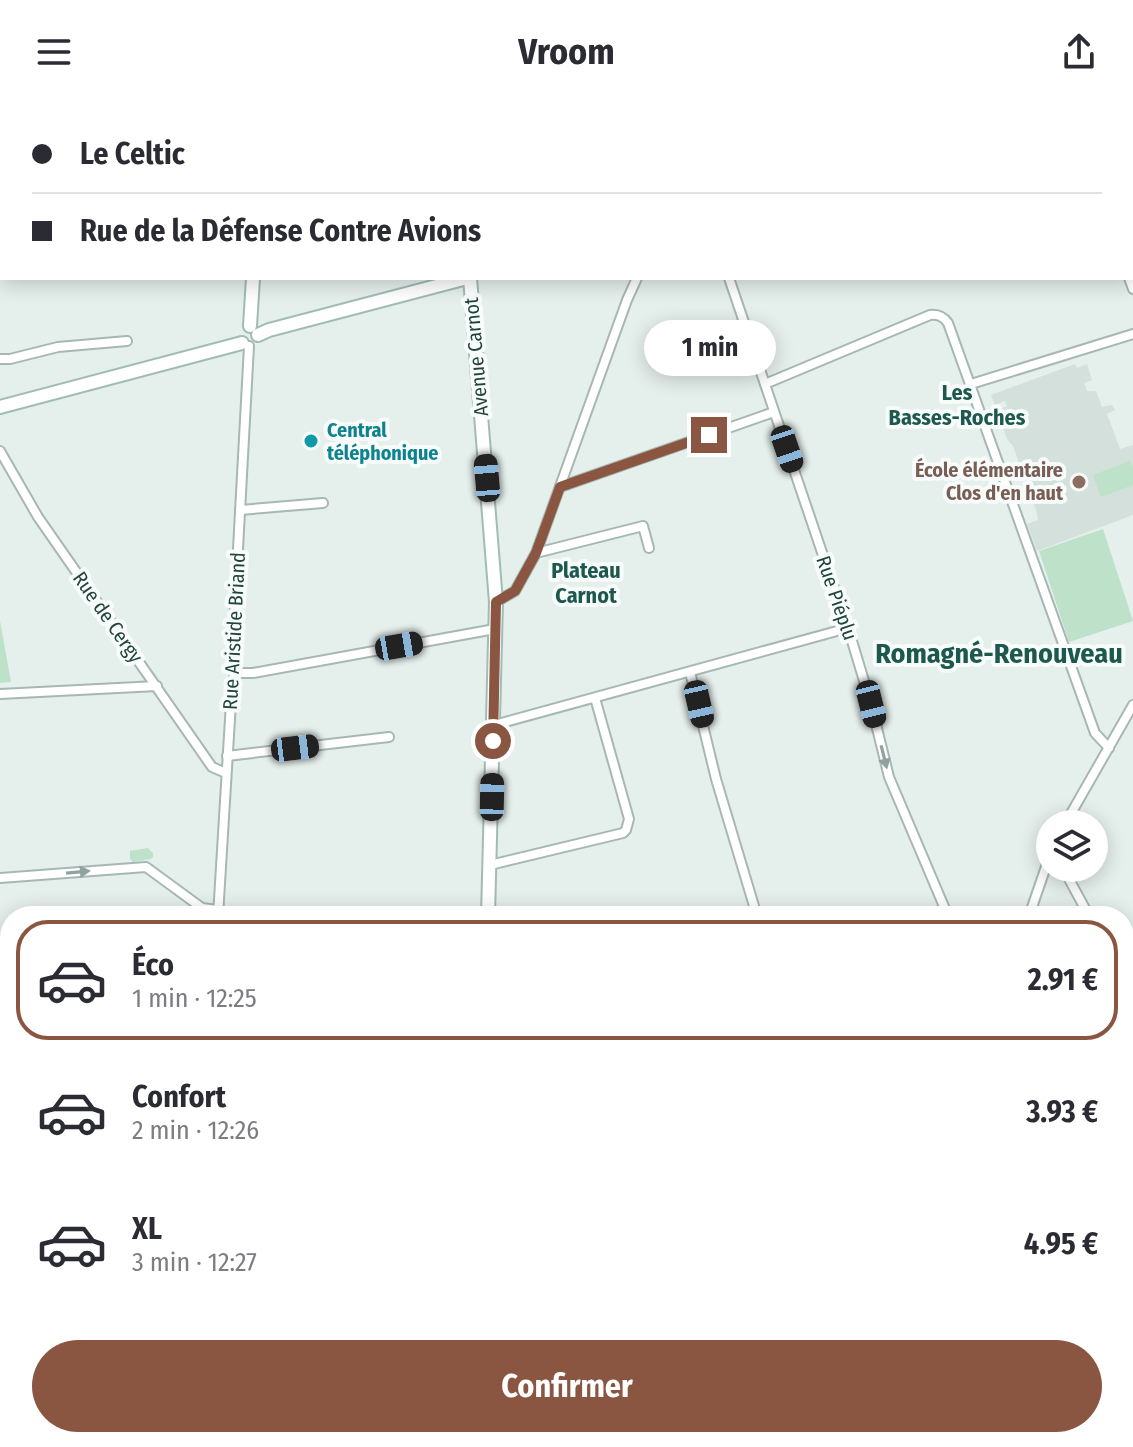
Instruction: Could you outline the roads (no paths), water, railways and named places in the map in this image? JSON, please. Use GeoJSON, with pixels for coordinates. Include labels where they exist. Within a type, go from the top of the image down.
{"type":"FeatureCollection","features":[{"type":"Feature","properties":{"kind":"main road"},"geometry":{"type":"LineString","coordinates":[[0,407],[257,341],[253,280]]}},
{"type":"Feature","properties":{"kind":"main road"},"geometry":{"type":"LineString","coordinates":[[254,330],[269,330],[460,280]]}},
{"type":"Feature","properties":{"kind":"main road","name":"Avenue Carnot"},"geometry":{"type":"LineString","coordinates":[[468,280],[496,602],[488,906]]}},
{"type":"Feature","properties":{"kind":"street"},"geometry":{"type":"LineString","coordinates":[[496,602],[515,591],[536,553],[636,280]]}},
{"type":"Feature","properties":{"kind":"street","name":"Rue Piéplu"},"geometry":{"type":"LineString","coordinates":[[730,280],[848,628],[889,777],[944,906]]}},
{"type":"Feature","properties":{"kind":"street"},"geometry":{"type":"LineString","coordinates":[[765,384],[930,315],[937,314],[944,318],[971,384],[1095,733],[1109,748]]}},
{"type":"Feature","properties":{"kind":"street"},"geometry":{"type":"LineString","coordinates":[[971,384],[1133,334]]}},
{"type":"Feature","properties":{"kind":"street"},"geometry":{"type":"LineString","coordinates":[[0,359],[58,347],[127,341]]}},
{"type":"Feature","properties":{"kind":"street","name":"Rue Aristide Briand"},"geometry":{"type":"LineString","coordinates":[[218,906],[235,673],[233,660],[246,344]]}},
{"type":"Feature","properties":{"kind":"street"},"geometry":{"type":"LineString","coordinates":[[560,487],[774,412]]}},
{"type":"Feature","properties":{"kind":"street","name":"Rue de Cergy"},"geometry":{"type":"LineString","coordinates":[[0,451],[38,517],[212,767],[226,773]]}},
{"type":"Feature","properties":{"kind":"street"},"geometry":{"type":"LineString","coordinates":[[240,510],[323,503]]}},
{"type":"Feature","properties":{"kind":"street"},"geometry":{"type":"LineString","coordinates":[[536,553],[643,526],[649,548]]}},
{"type":"Feature","properties":{"kind":"street"},"geometry":{"type":"LineString","coordinates":[[494,725],[848,628]]}},
{"type":"Feature","properties":{"kind":"street"},"geometry":{"type":"LineString","coordinates":[[235,673],[253,673],[495,629]]}},
{"type":"Feature","properties":{"kind":"street"},"geometry":{"type":"LineString","coordinates":[[690,672],[716,779],[754,906]]}},
{"type":"Feature","properties":{"kind":"street"},"geometry":{"type":"LineString","coordinates":[[0,694],[157,686]]}},
{"type":"Feature","properties":{"kind":"street"},"geometry":{"type":"LineString","coordinates":[[490,865],[626,830],[629,819],[595,698]]}},
{"type":"Feature","properties":{"kind":"street"},"geometry":{"type":"LineString","coordinates":[[1073,810],[1128,722],[1133,705]]}},
{"type":"Feature","properties":{"kind":"street"},"geometry":{"type":"LineString","coordinates":[[227,756],[389,737]]}},
{"type":"Feature","properties":{"kind":"street"},"geometry":{"type":"LineString","coordinates":[[0,878],[146,867],[199,906]]}},
{"type":"Feature","properties":{"kind":"street"},"geometry":{"type":"LineString","coordinates":[[1032,906],[1041,882]]}},
{"type":"Feature","properties":{"kind":"street"},"geometry":{"type":"LineString","coordinates":[[1071,882],[1084,906]]}},
{"type":"Feature","properties":{"kind":"place","name":"Central téléphonique"},"geometry":{"type":"Point","coordinates":[311,441]}},
{"type":"Feature","properties":{"kind":"place","name":"École élémentaire Clos d'en haut"},"geometry":{"type":"Point","coordinates":[1079,482]}},
{"type":"Feature","properties":{"kind":"district","name":"Les Basses-Roches"},"geometry":{"type":"Point","coordinates":[957,404]}},
{"type":"Feature","properties":{"kind":"district","name":"Plateau Carnot"},"geometry":{"type":"Point","coordinates":[586,582]}},
{"type":"Feature","properties":{"kind":"district","name":"Romagné-Renouveau"},"geometry":{"type":"Point","coordinates":[999,653]}}]}
